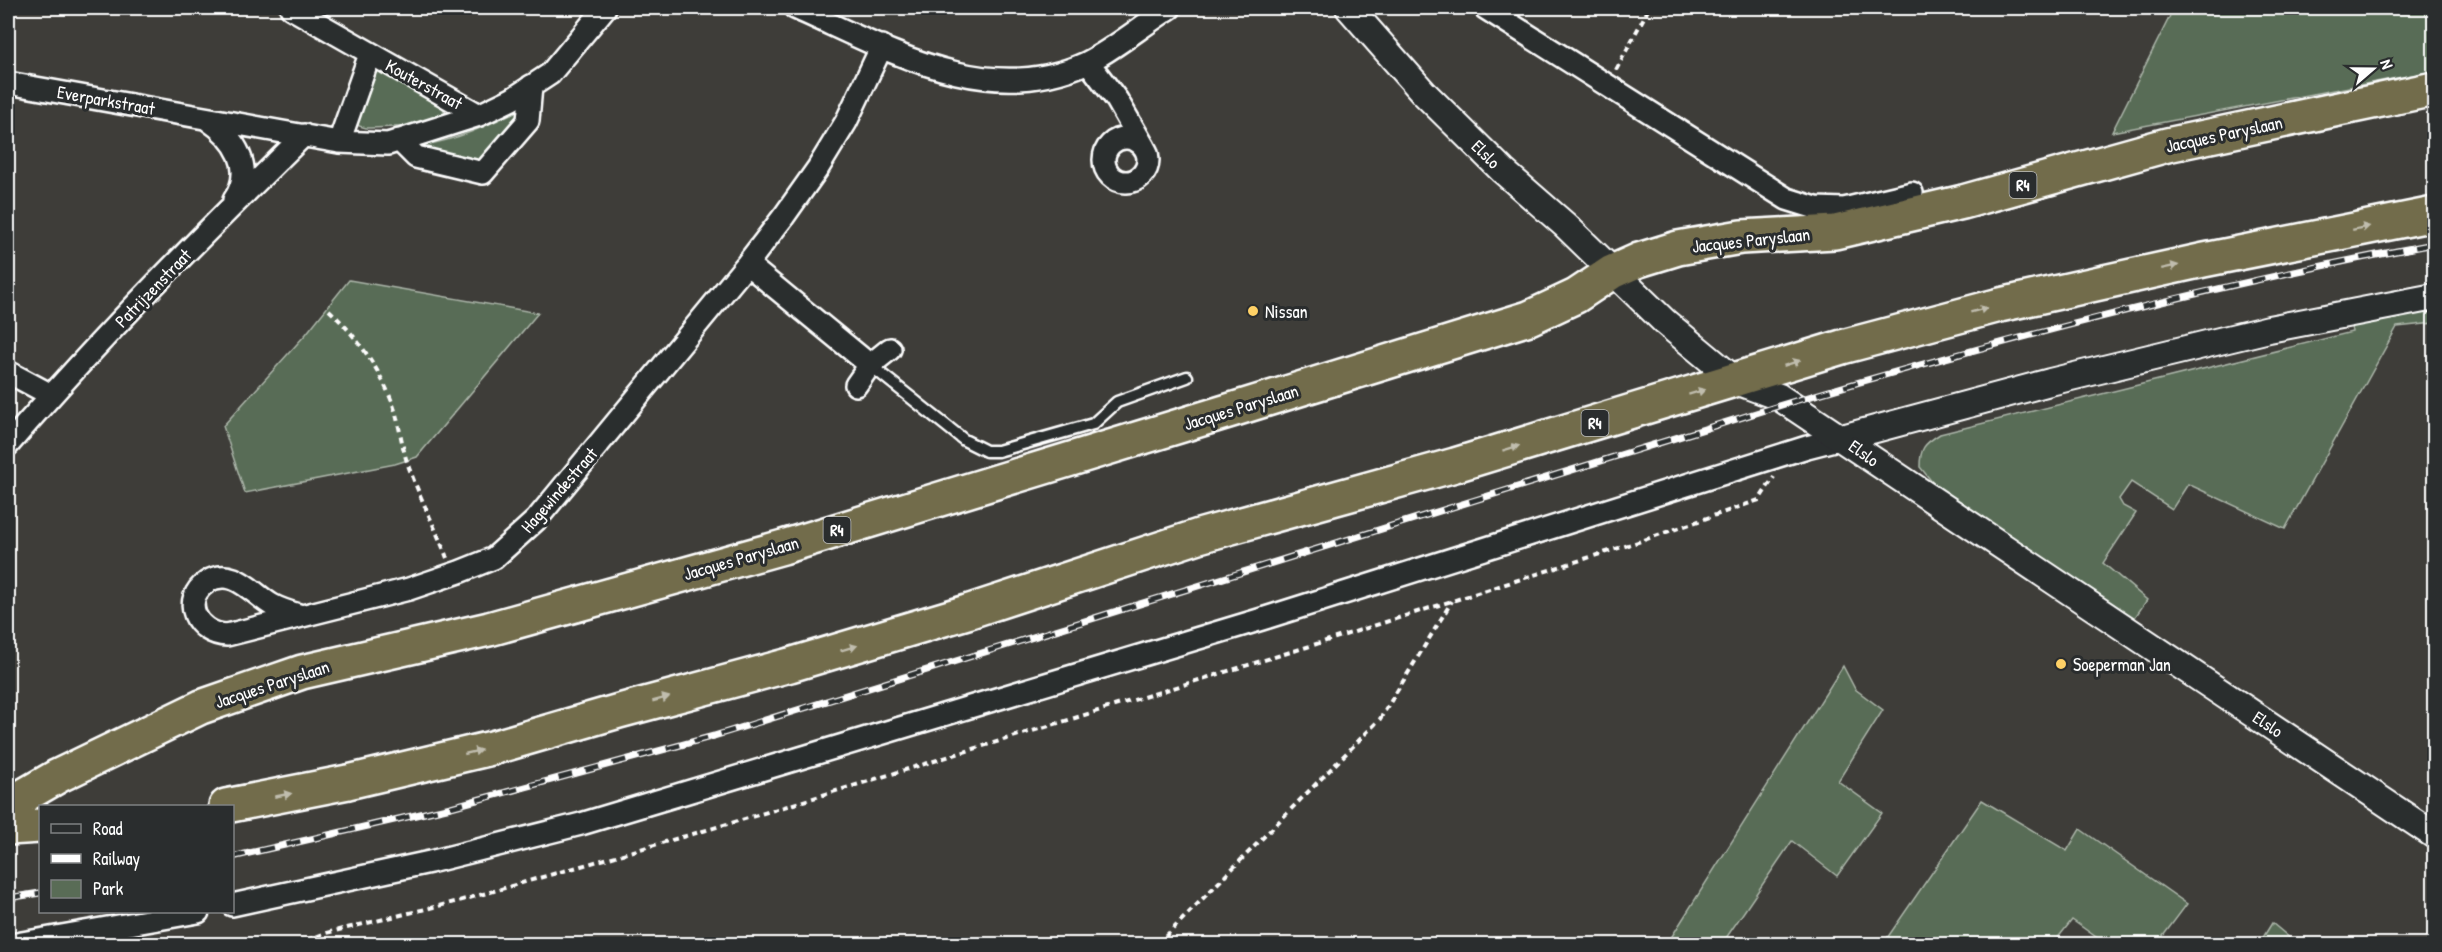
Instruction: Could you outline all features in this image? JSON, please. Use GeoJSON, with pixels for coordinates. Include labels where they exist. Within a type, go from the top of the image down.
{"type":"FeatureCollection","features":[{"type":"Feature","properties":{"kind":"highway","name":"Jacques Paryslaan"},"geometry":{"type":"LineString","coordinates":[[8,805],[58,776],[201,707],[302,672],[489,629],[783,547],[1529,318],[1576,296],[1612,272],[1639,260],[1678,248],[1741,237],[1834,232],[1963,202],[2168,145],[2434,89]]}},
{"type":"Feature","properties":{"kind":"highway","name":"R4"},"geometry":{"type":"LineString","coordinates":[[234,805],[348,782],[492,748],[790,665],[967,612],[1199,536],[1455,465],[1842,347],[2000,305],[2216,257],[2434,214]]}},
{"type":"Feature","properties":{"kind":"highway","name":"Jacques Paryslaan"},"geometry":{"type":"LineString","coordinates":[[8,792],[58,776]]}},
{"type":"Feature","properties":{"kind":"highway"},"geometry":{"type":"LineString","coordinates":[[8,828],[39,826]]}},
{"type":"Feature","properties":{"kind":"street","name":"Kouterstraat"},"geometry":{"type":"LineString","coordinates":[[291,8],[479,115]]}},
{"type":"Feature","properties":{"kind":"street","name":"Everparkstraat"},"geometry":{"type":"LineString","coordinates":[[8,83],[339,142],[388,144],[479,115],[512,99],[550,74],[605,8]]}},
{"type":"Feature","properties":{"kind":"street"},"geometry":{"type":"LineString","coordinates":[[795,8],[944,71],[990,80],[1025,80],[1057,74],[1088,62],[1170,8]]}},
{"type":"Feature","properties":{"kind":"street","name":"Elslo"},"geometry":{"type":"LineString","coordinates":[[1349,8],[1424,93],[1503,171],[1565,225],[1665,322],[1736,381],[1779,397],[2434,835]]}},
{"type":"Feature","properties":{"kind":"street"},"geometry":{"type":"LineString","coordinates":[[1485,8],[1787,199],[1816,208],[1844,209],[1912,194]]}},
{"type":"Feature","properties":{"kind":"street","name":"Hagewindestraat"},"geometry":{"type":"LineString","coordinates":[[302,616],[409,589],[494,558],[536,520],[747,264],[818,168],[846,122],[882,46]]}},
{"type":"Feature","properties":{"kind":"street","name":"Kouterstraat"},"geometry":{"type":"LineString","coordinates":[[339,142],[370,54]]}},
{"type":"Feature","properties":{"kind":"street"},"geometry":{"type":"LineString","coordinates":[[1088,62],[1117,100],[1144,147]]}},
{"type":"Feature","properties":{"kind":"street"},"geometry":{"type":"LineString","coordinates":[[399,140],[416,157],[483,172],[528,121],[531,86]]}},
{"type":"Feature","properties":{"kind":"street","name":"Everparkstraat"},"geometry":{"type":"LineString","coordinates":[[204,117],[225,131],[237,146],[243,174],[241,190],[223,216]]}},
{"type":"Feature","properties":{"kind":"street","name":"Patrijzenstraat"},"geometry":{"type":"LineString","coordinates":[[8,445],[51,395],[304,135]]}},
{"type":"Feature","properties":{"kind":"street"},"geometry":{"type":"LineString","coordinates":[[747,264],[870,365]]}},
{"type":"Feature","properties":{"kind":"street"},"geometry":{"type":"LineString","coordinates":[[234,905],[430,862],[581,824],[1262,619],[1842,438],[2039,385],[2269,329],[2434,297]]}},
{"type":"Feature","properties":{"kind":"street"},"geometry":{"type":"LineString","coordinates":[[856,385],[870,365],[890,349]]}},
{"type":"Feature","properties":{"kind":"street"},"geometry":{"type":"LineString","coordinates":[[8,372],[51,395]]}},
{"type":"Feature","properties":{"kind":"street"},"geometry":{"type":"LineString","coordinates":[[16,945],[192,913]]}},
{"type":"Feature","properties":{"kind":"lane"},"geometry":{"type":"LineString","coordinates":[[870,365],[964,440],[986,451],[998,451],[1093,424],[1117,402],[1187,377]]}},
{"type":"Feature","properties":{"kind":"path"},"geometry":{"type":"LineString","coordinates":[[1607,86],[1649,8]]}},
{"type":"Feature","properties":{"kind":"path"},"geometry":{"type":"LineString","coordinates":[[329,310],[344,324],[361,346],[386,389],[395,413],[410,472],[454,574]]}},
{"type":"Feature","properties":{"kind":"path"},"geometry":{"type":"LineString","coordinates":[[297,945],[326,933],[459,901],[738,821],[1251,665],[1641,541],[1759,500],[1792,452]]}},
{"type":"Feature","properties":{"kind":"path"},"geometry":{"type":"LineString","coordinates":[[1158,945],[1380,719],[1453,600]]}},
{"type":"Feature","properties":{"kind":"green space"},"geometry":{"type":"Polygon","coordinates":[[[2174,8],[2434,8],[2434,71],[2112,132],[2174,8]]]}},
{"type":"Feature","properties":{"kind":"green space"},"geometry":{"type":"Polygon","coordinates":[[[382,70],[442,106],[445,113],[439,118],[420,125],[366,128],[359,126],[355,117],[375,72],[382,70]]]}},
{"type":"Feature","properties":{"kind":"green space"},"geometry":{"type":"Polygon","coordinates":[[[523,108],[521,114],[484,162],[425,152],[418,146],[459,136],[523,108]]]}},
{"type":"Feature","properties":{"kind":"green space"},"geometry":{"type":"Polygon","coordinates":[[[349,280],[538,313],[417,457],[395,464],[245,493],[223,426],[306,334],[349,280]]]}},
{"type":"Feature","properties":{"kind":"green space"},"geometry":{"type":"Polygon","coordinates":[[[2434,303],[2434,323],[2397,327],[2285,529],[2188,484],[2172,509],[2131,482],[2119,499],[2123,506],[2136,513],[2103,563],[2147,600],[2131,623],[2006,538],[1933,483],[1920,467],[1924,447],[1940,434],[2352,332],[2350,319],[2434,303]]]}},
{"type":"Feature","properties":{"kind":"green space"},"geometry":{"type":"Polygon","coordinates":[[[1843,666],[1855,689],[1883,710],[1838,781],[1882,813],[1837,876],[1792,841],[1722,944],[1667,944],[1843,666]]]}},
{"type":"Feature","properties":{"kind":"green space"},"geometry":{"type":"Polygon","coordinates":[[[1982,800],[2067,851],[2080,829],[2187,904],[2157,944],[2106,944],[2072,920],[2053,944],[1883,944],[1982,800]]]}},
{"type":"Feature","properties":{"kind":"green space"},"geometry":{"type":"Polygon","coordinates":[[[2272,923],[2297,944],[2259,944],[2272,923]]]}},
{"type":"Feature","properties":{"kind":"railway"},"geometry":{"type":"LineString","coordinates":[[234,857],[451,807],[714,736],[1788,403],[1948,357],[2190,295],[2434,244]]}},
{"type":"Feature","properties":{"kind":"railway"},"geometry":{"type":"LineString","coordinates":[[8,898],[39,893]]}},
{"type":"Feature","properties":{"kind":"place","name":"Nissan"},"geometry":{"type":"Point","coordinates":[1253,311]}},
{"type":"Feature","properties":{"kind":"place","name":"Soeperman Jan"},"geometry":{"type":"Point","coordinates":[2061,664]}}]}
